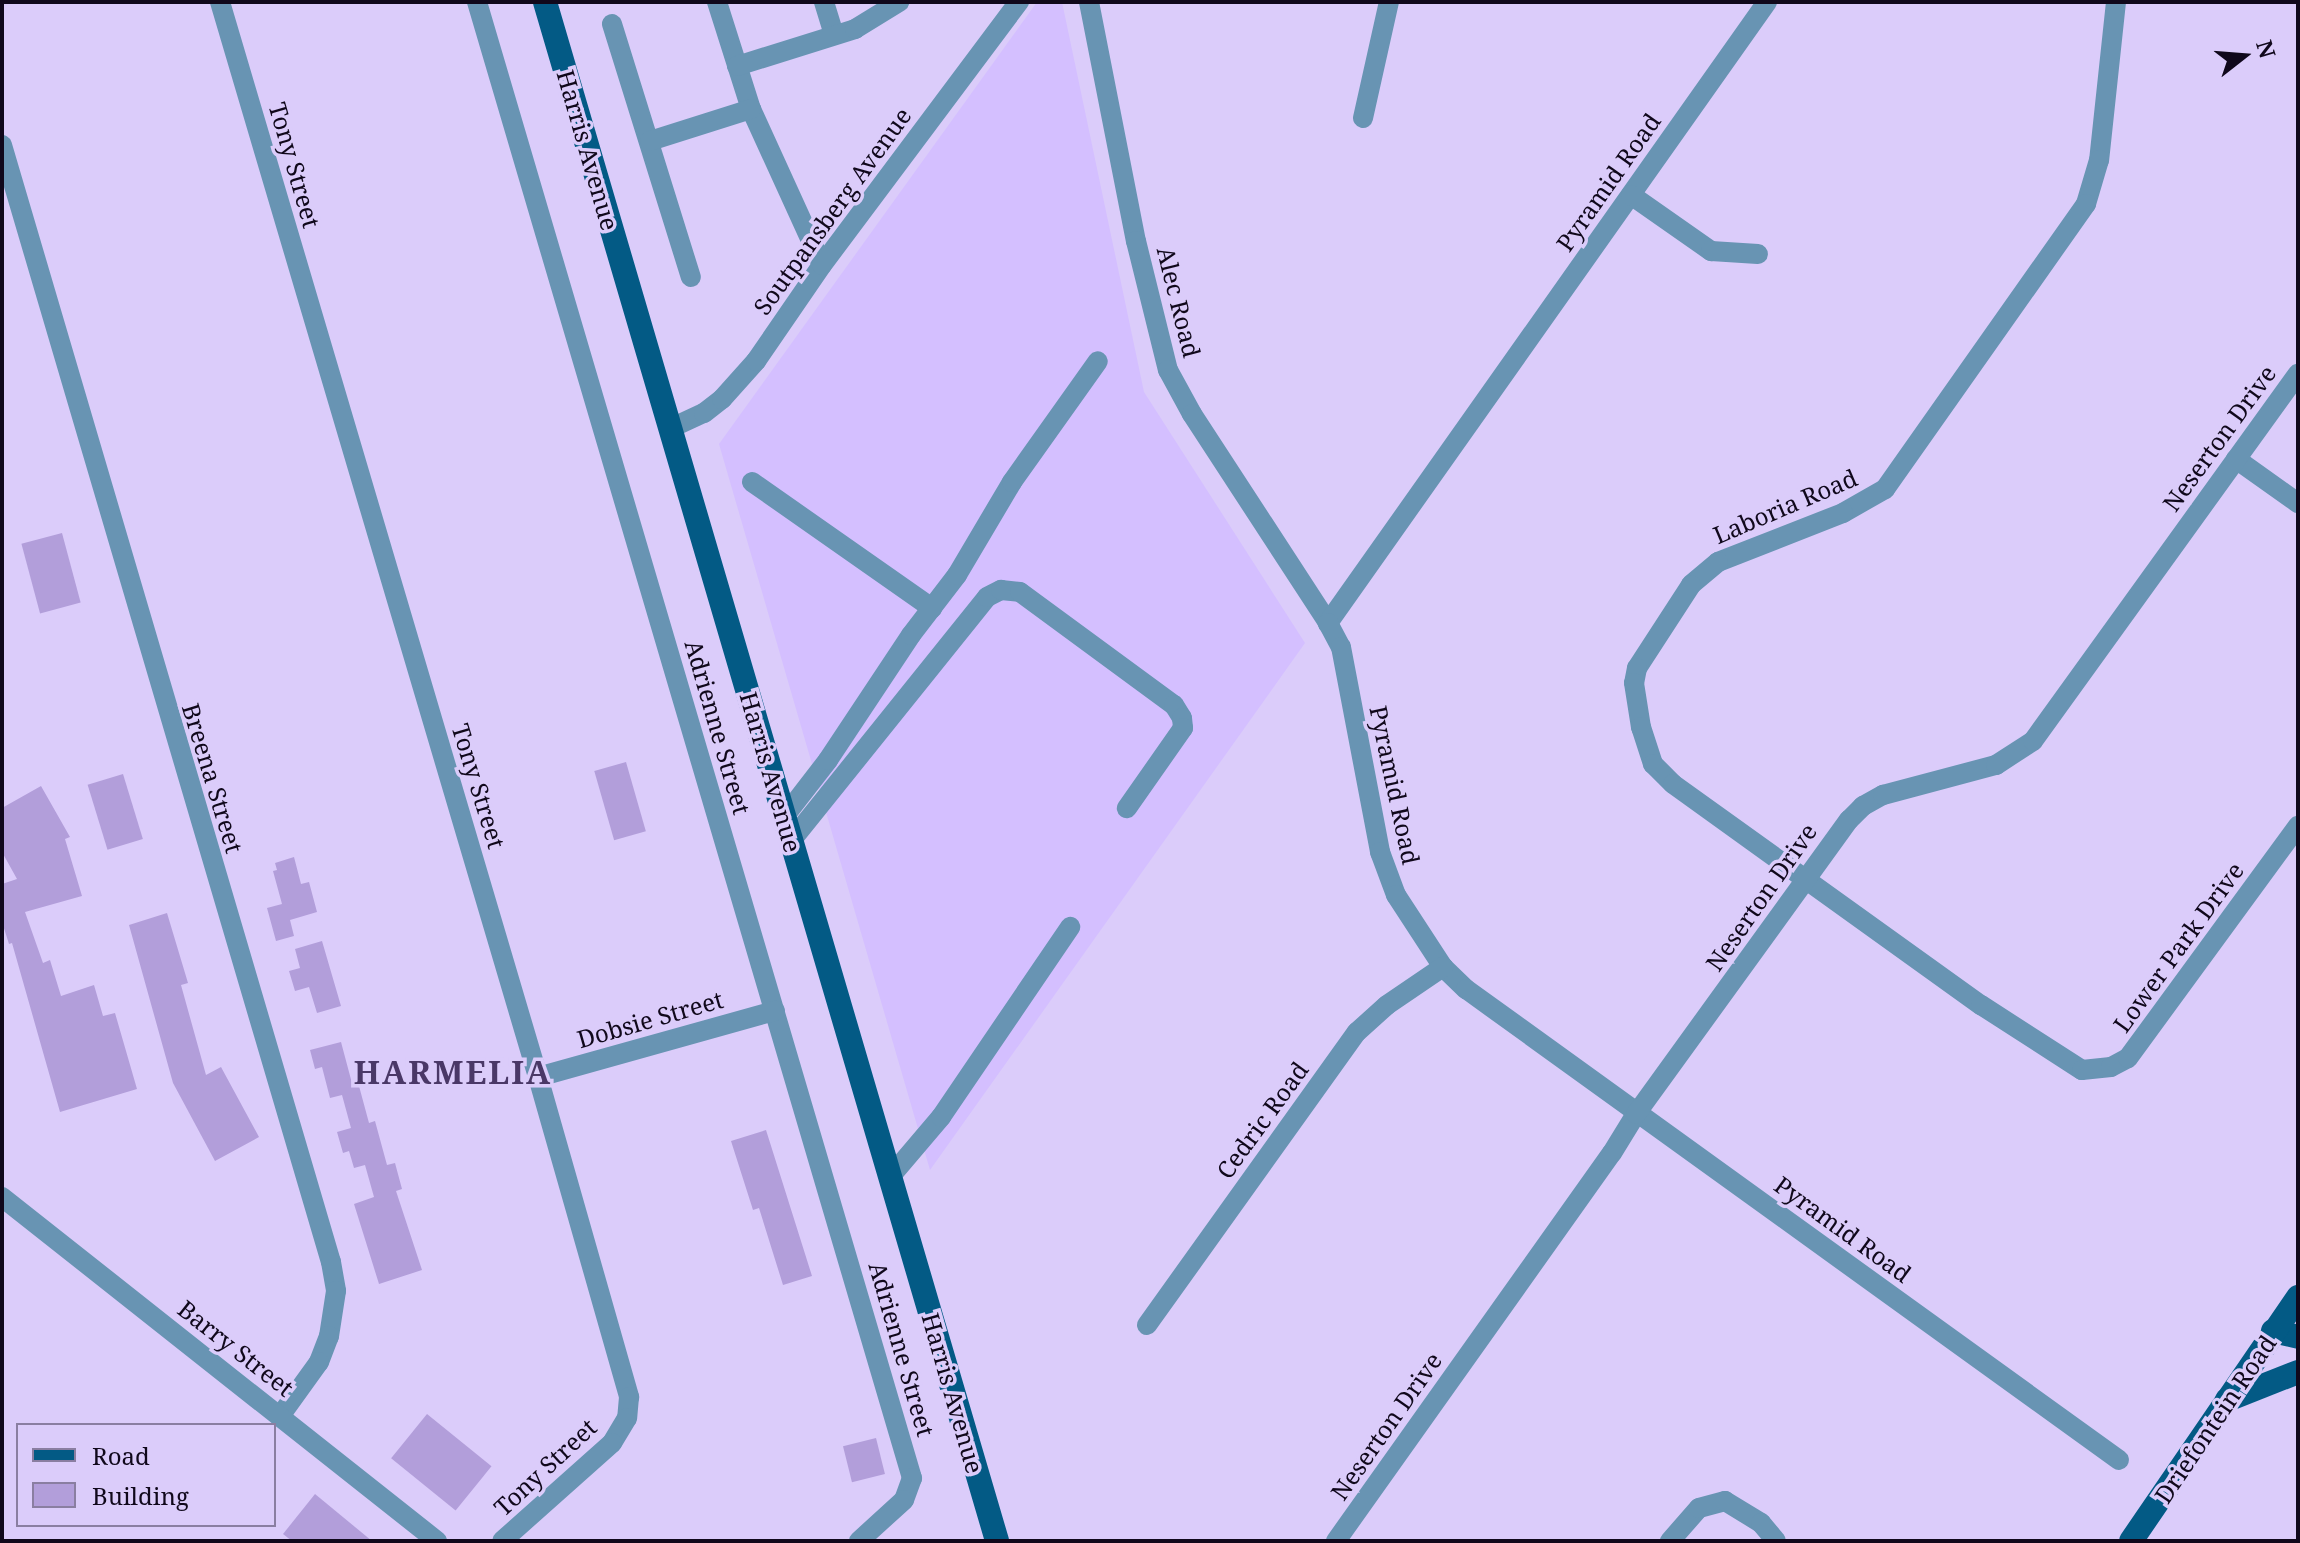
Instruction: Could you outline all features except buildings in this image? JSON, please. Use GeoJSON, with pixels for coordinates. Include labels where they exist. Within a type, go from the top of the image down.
{"type":"FeatureCollection","features":[{"type":"Feature","properties":{"kind":"main road","name":"Harris Avenue"},"geometry":{"type":"LineString","coordinates":[[545,2],[997,1541]]}},
{"type":"Feature","properties":{"kind":"main road","name":"Driefontein Road"},"geometry":{"type":"LineString","coordinates":[[2131,1541],[2298,1297]]}},
{"type":"Feature","properties":{"kind":"main road"},"geometry":{"type":"LineString","coordinates":[[2273,1331],[2298,1337]]}},
{"type":"Feature","properties":{"kind":"main road"},"geometry":{"type":"LineString","coordinates":[[2227,1400],[2298,1372]]}},
{"type":"Feature","properties":{"kind":"street","name":"Tony Street"},"geometry":{"type":"LineString","coordinates":[[220,2],[622,1367],[629,1408],[624,1426],[612,1443],[502,1541]]}},
{"type":"Feature","properties":{"kind":"street","name":"Adrienne Street"},"geometry":{"type":"LineString","coordinates":[[477,2],[910,1467],[913,1482],[908,1495],[859,1541]]}},
{"type":"Feature","properties":{"kind":"street"},"geometry":{"type":"LineString","coordinates":[[717,2],[751,109],[822,265]]}},
{"type":"Feature","properties":{"kind":"street"},"geometry":{"type":"LineString","coordinates":[[824,2],[834,34]]}},
{"type":"Feature","properties":{"kind":"street"},"geometry":{"type":"LineString","coordinates":[[737,66],[873,21],[899,2]]}},
{"type":"Feature","properties":{"kind":"street","name":"Soutpansberg Avenue"},"geometry":{"type":"LineString","coordinates":[[669,429],[704,413],[722,399],[756,361],[822,265],[1019,2]]}},
{"type":"Feature","properties":{"kind":"street","name":"Alec Road"},"geometry":{"type":"LineString","coordinates":[[1089,2],[1139,255],[1168,370],[1192,414],[1328,623]]}},
{"type":"Feature","properties":{"kind":"street"},"geometry":{"type":"LineString","coordinates":[[1363,118],[1389,2]]}},
{"type":"Feature","properties":{"kind":"street","name":"Pyramid Road"},"geometry":{"type":"LineString","coordinates":[[1767,2],[1328,623],[1341,647],[1384,866],[1396,895],[1443,967],[1488,1007],[2119,1460]]}},
{"type":"Feature","properties":{"kind":"street","name":"Laboria Road"},"geometry":{"type":"LineString","coordinates":[[2082,1070],[1981,1005],[1660,773],[1647,753],[1635,692],[1637,668],[1679,602],[1705,571],[1718,562],[1859,506],[1885,489],[1916,448],[2086,204],[2099,160],[2116,2]]}},
{"type":"Feature","properties":{"kind":"street"},"geometry":{"type":"LineString","coordinates":[[612,24],[691,277]]}},
{"type":"Feature","properties":{"kind":"street"},"geometry":{"type":"LineString","coordinates":[[650,141],[751,109]]}},
{"type":"Feature","properties":{"kind":"street","name":"Breena Street"},"geometry":{"type":"LineString","coordinates":[[2,145],[331,1262],[335,1304],[329,1336],[319,1362],[280,1416]]}},
{"type":"Feature","properties":{"kind":"street"},"geometry":{"type":"LineString","coordinates":[[1631,195],[1711,251],[1758,254]]}},
{"type":"Feature","properties":{"kind":"street"},"geometry":{"type":"LineString","coordinates":[[784,817],[828,760],[957,575],[1012,482],[1098,361]]}},
{"type":"Feature","properties":{"kind":"street","name":"Neserton Drive"},"geometry":{"type":"LineString","coordinates":[[1336,1541],[1636,1114],[1849,820],[1872,800],[1996,765],[2033,741],[2298,373]]}},
{"type":"Feature","properties":{"kind":"street"},"geometry":{"type":"LineString","coordinates":[[2236,459],[2298,503]]}},
{"type":"Feature","properties":{"kind":"street"},"geometry":{"type":"LineString","coordinates":[[752,482],[932,608]]}},
{"type":"Feature","properties":{"kind":"street"},"geometry":{"type":"LineString","coordinates":[[791,841],[987,597],[1001,590],[1020,592],[1174,705],[1182,718],[1183,728],[1127,808]]}},
{"type":"Feature","properties":{"kind":"street","name":"Lower Park Drive"},"geometry":{"type":"LineString","coordinates":[[2082,1070],[2111,1067],[2128,1058],[2298,826]]}},
{"type":"Feature","properties":{"kind":"street"},"geometry":{"type":"LineString","coordinates":[[890,1177],[941,1117],[1070,927]]}},
{"type":"Feature","properties":{"kind":"street","name":"Cedric Road"},"geometry":{"type":"LineString","coordinates":[[1147,1325],[1357,1032],[1387,1005],[1443,967]]}},
{"type":"Feature","properties":{"kind":"street","name":"Dobsie Street"},"geometry":{"type":"LineString","coordinates":[[538,1077],[775,1011]]}},
{"type":"Feature","properties":{"kind":"street","name":"Barry Street"},"geometry":{"type":"LineString","coordinates":[[2,1197],[437,1541]]}},
{"type":"Feature","properties":{"kind":"street"},"geometry":{"type":"LineString","coordinates":[[1670,1541],[1699,1508],[1725,1501],[1761,1523],[1776,1541]]}},
{"type":"Feature","properties":{"kind":"shaded area"},"geometry":{"type":"Polygon","coordinates":[[[1037,2],[1062,2],[1144,392],[1305,643],[930,1170],[719,444],[1037,2]]]}},
{"type":"Feature","properties":{"kind":"district","name":"HARMELIA"},"geometry":{"type":"Point","coordinates":[453,1072]}}]}
